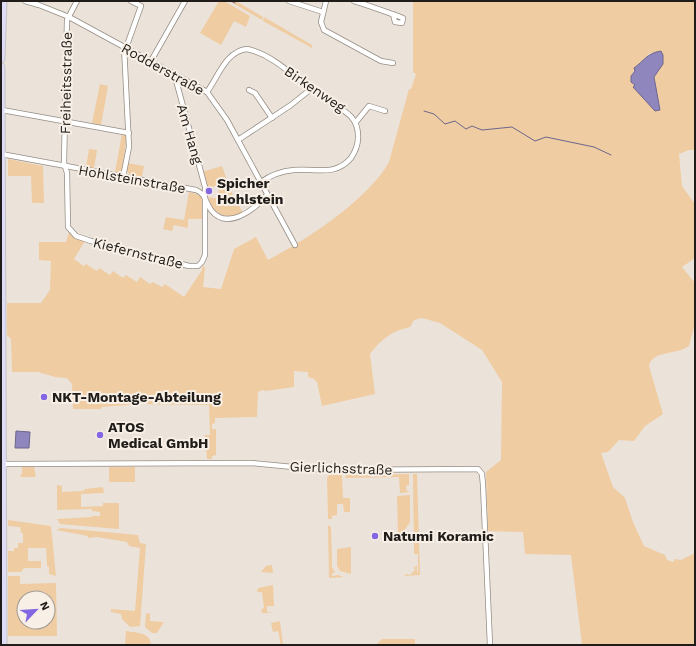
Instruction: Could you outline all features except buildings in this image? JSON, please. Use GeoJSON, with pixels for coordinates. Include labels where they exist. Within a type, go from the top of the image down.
{"type":"FeatureCollection","features":[{"type":"Feature","properties":{"kind":"main road"},"geometry":{"type":"LineString","coordinates":[[1,59],[3,1]]}},
{"type":"Feature","properties":{"kind":"main road"},"geometry":{"type":"LineString","coordinates":[[1,67],[3,645]]}},
{"type":"Feature","properties":{"kind":"street","name":"Rodderstraße"},"geometry":{"type":"LineString","coordinates":[[25,1],[39,4],[68,17],[207,92],[227,120],[295,245]]}},
{"type":"Feature","properties":{"kind":"street","name":"Freiheitsstraße"},"geometry":{"type":"LineString","coordinates":[[65,167],[68,17],[77,1]]}},
{"type":"Feature","properties":{"kind":"street"},"geometry":{"type":"LineString","coordinates":[[123,177],[129,147],[125,47],[142,3],[130,1]]}},
{"type":"Feature","properties":{"kind":"street"},"geometry":{"type":"LineString","coordinates":[[151,61],[185,1]]}},
{"type":"Feature","properties":{"kind":"street"},"geometry":{"type":"LineString","coordinates":[[289,1],[323,12]]}},
{"type":"Feature","properties":{"kind":"street"},"geometry":{"type":"LineString","coordinates":[[326,1],[321,25],[324,30],[381,61],[393,63]]}},
{"type":"Feature","properties":{"kind":"street"},"geometry":{"type":"LineString","coordinates":[[354,1],[393,14]]}},
{"type":"Feature","properties":{"kind":"street","name":"Birkenweg"},"geometry":{"type":"LineString","coordinates":[[207,92],[227,61],[236,53],[247,49],[275,62],[311,89],[348,112],[356,122],[358,143],[352,156],[341,166],[328,171],[295,170],[283,172],[261,182]]}},
{"type":"Feature","properties":{"kind":"street","name":"Am Hang"},"geometry":{"type":"LineString","coordinates":[[174,73],[205,187],[204,194]]}},
{"type":"Feature","properties":{"kind":"street"},"geometry":{"type":"LineString","coordinates":[[238,140],[272,118],[311,89]]}},
{"type":"Feature","properties":{"kind":"street"},"geometry":{"type":"LineString","coordinates":[[249,90],[254,93],[272,118]]}},
{"type":"Feature","properties":{"kind":"street"},"geometry":{"type":"LineString","coordinates":[[356,122],[369,106],[385,111]]}},
{"type":"Feature","properties":{"kind":"street"},"geometry":{"type":"LineString","coordinates":[[2,110],[129,133]]}},
{"type":"Feature","properties":{"kind":"street","name":"Hohlsteinstraße"},"geometry":{"type":"LineString","coordinates":[[1,154],[196,190],[204,194],[214,214],[219,217],[229,219],[244,214],[267,195]]}},
{"type":"Feature","properties":{"kind":"street","name":"Kiefernstraße"},"geometry":{"type":"LineString","coordinates":[[65,167],[68,225],[73,234],[111,247],[189,266],[200,265],[205,255],[204,194]]}},
{"type":"Feature","properties":{"kind":"street","name":"Gierlichsstraße"},"geometry":{"type":"LineString","coordinates":[[2,464],[252,463],[324,470],[478,469],[482,474],[483,485],[490,645]]}},
{"type":"Feature","properties":{"kind":"shaded area"},"geometry":{"type":"Polygon","coordinates":[[[219,1],[224,1],[250,16],[246,27],[234,21],[221,45],[200,33],[219,1]]]}},
{"type":"Feature","properties":{"kind":"shaded area"},"geometry":{"type":"Polygon","coordinates":[[[229,1],[236,1],[263,17],[262,20],[229,1]]]}},
{"type":"Feature","properties":{"kind":"shaded area"},"geometry":{"type":"Polygon","coordinates":[[[413,1],[695,1],[695,150],[689,150],[679,154],[682,186],[695,204],[695,258],[682,267],[695,283],[695,323],[689,346],[679,351],[655,357],[649,366],[663,414],[645,426],[634,441],[619,440],[608,452],[601,453],[613,487],[625,498],[633,522],[644,546],[665,555],[667,560],[673,562],[675,559],[681,560],[695,553],[695,645],[582,645],[571,555],[525,554],[523,532],[488,531],[486,472],[501,460],[502,382],[482,350],[440,323],[422,318],[414,320],[410,327],[392,333],[378,344],[370,354],[375,394],[322,406],[317,382],[308,377],[308,372],[294,371],[294,387],[266,391],[262,390],[258,392],[257,417],[215,418],[215,423],[212,424],[212,429],[216,429],[216,455],[212,456],[212,459],[207,459],[205,435],[210,435],[209,405],[139,404],[102,407],[101,409],[73,409],[72,384],[67,378],[55,377],[38,372],[12,372],[11,339],[7,335],[7,303],[41,303],[50,290],[51,261],[39,260],[39,242],[66,242],[69,232],[74,237],[85,241],[74,259],[84,266],[86,264],[97,271],[99,268],[110,275],[113,271],[123,278],[126,275],[137,282],[140,277],[150,284],[153,282],[162,287],[165,284],[184,297],[202,270],[203,265],[205,268],[203,287],[221,289],[234,249],[256,237],[268,260],[300,242],[335,218],[367,191],[389,162],[409,89],[411,89],[416,74],[413,72],[413,1]],[[650,53],[636,67],[631,76],[635,86],[634,87],[660,110],[654,77],[663,64],[663,55],[650,53]]]}},
{"type":"Feature","properties":{"kind":"shaded area"},"geometry":{"type":"Polygon","coordinates":[[[264,17],[312,45],[312,48],[263,21],[264,17]]]}},
{"type":"Feature","properties":{"kind":"shaded area"},"geometry":{"type":"Polygon","coordinates":[[[661,51],[663,55],[663,64],[654,77],[660,110],[655,111],[633,87],[635,85],[631,82],[631,76],[635,71],[634,68],[646,58],[656,52],[661,51]]]}},
{"type":"Feature","properties":{"kind":"shaded area"},"geometry":{"type":"Polygon","coordinates":[[[100,84],[108,86],[101,125],[92,123],[100,84]]]}},
{"type":"Feature","properties":{"kind":"shaded area"},"geometry":{"type":"Polygon","coordinates":[[[122,134],[126,136],[126,141],[122,170],[119,173],[115,172],[122,134]]]}},
{"type":"Feature","properties":{"kind":"shaded area"},"geometry":{"type":"Polygon","coordinates":[[[89,149],[97,150],[94,168],[86,167],[89,149]]]}},
{"type":"Feature","properties":{"kind":"shaded area"},"geometry":{"type":"Polygon","coordinates":[[[8,159],[43,166],[44,203],[32,203],[31,176],[8,176],[8,159]]]}},
{"type":"Feature","properties":{"kind":"shaded area"},"geometry":{"type":"Polygon","coordinates":[[[128,163],[144,166],[142,177],[129,174],[127,171],[128,163]]]}},
{"type":"Feature","properties":{"kind":"shaded area"},"geometry":{"type":"Polygon","coordinates":[[[222,166],[231,191],[243,213],[226,216],[217,212],[210,203],[208,197],[220,199],[218,186],[207,187],[202,172],[222,166]]]}},
{"type":"Feature","properties":{"kind":"shaded area"},"geometry":{"type":"Polygon","coordinates":[[[189,192],[195,193],[202,198],[204,205],[203,219],[188,219],[188,228],[174,225],[172,231],[163,229],[166,217],[184,220],[189,192]]]}},
{"type":"Feature","properties":{"kind":"shaded area"},"geometry":{"type":"Polygon","coordinates":[[[16,431],[30,432],[29,448],[15,448],[16,431]]]}},
{"type":"Feature","properties":{"kind":"shaded area"},"geometry":{"type":"Polygon","coordinates":[[[22,467],[34,467],[36,477],[20,477],[22,467]]]}},
{"type":"Feature","properties":{"kind":"shaded area"},"geometry":{"type":"Polygon","coordinates":[[[109,467],[135,467],[135,482],[109,482],[109,467]]]}},
{"type":"Feature","properties":{"kind":"shaded area"},"geometry":{"type":"Polygon","coordinates":[[[409,474],[409,485],[406,486],[407,491],[410,492],[400,493],[399,477],[346,478],[345,475],[371,475],[374,477],[374,475],[409,474]]]}},
{"type":"Feature","properties":{"kind":"shaded area"},"geometry":{"type":"Polygon","coordinates":[[[413,474],[417,474],[420,575],[404,576],[406,574],[410,575],[415,570],[414,567],[417,566],[417,573],[418,572],[418,554],[414,554],[413,474]]]}},
{"type":"Feature","properties":{"kind":"shaded area"},"geometry":{"type":"Polygon","coordinates":[[[329,475],[342,475],[343,498],[350,498],[350,512],[344,512],[343,504],[337,504],[337,515],[332,516],[332,519],[328,519],[327,478],[329,475]]]}},
{"type":"Feature","properties":{"kind":"shaded area"},"geometry":{"type":"Polygon","coordinates":[[[57,485],[62,486],[62,492],[83,491],[85,489],[103,487],[104,493],[81,494],[81,507],[103,506],[103,503],[119,503],[119,529],[60,524],[57,519],[100,516],[100,512],[92,511],[92,509],[57,510],[57,485]]]}},
{"type":"Feature","properties":{"kind":"shaded area"},"geometry":{"type":"Polygon","coordinates":[[[410,495],[410,522],[402,534],[398,534],[397,496],[410,495]]]}},
{"type":"Feature","properties":{"kind":"shaded area"},"geometry":{"type":"Polygon","coordinates":[[[8,520],[51,526],[56,576],[49,574],[46,548],[28,548],[28,561],[41,561],[41,568],[24,568],[21,572],[8,572],[8,551],[14,551],[14,548],[18,548],[18,543],[23,543],[23,533],[21,533],[20,527],[8,526],[8,520]]]}},
{"type":"Feature","properties":{"kind":"shaded area"},"geometry":{"type":"Polygon","coordinates":[[[328,525],[331,527],[332,567],[335,573],[332,573],[332,576],[338,575],[344,577],[329,578],[328,525]]]}},
{"type":"Feature","properties":{"kind":"shaded area"},"geometry":{"type":"Polygon","coordinates":[[[61,528],[138,535],[140,543],[146,544],[140,626],[130,627],[122,619],[121,614],[111,612],[111,609],[135,611],[140,548],[129,546],[127,542],[97,537],[88,538],[88,536],[56,530],[61,528]]]}},
{"type":"Feature","properties":{"kind":"shaded area"},"geometry":{"type":"Polygon","coordinates":[[[351,547],[351,574],[340,571],[337,566],[337,549],[351,547]]]}},
{"type":"Feature","properties":{"kind":"shaded area"},"geometry":{"type":"Polygon","coordinates":[[[272,565],[273,573],[261,572],[266,566],[272,565]]]}},
{"type":"Feature","properties":{"kind":"shaded area"},"geometry":{"type":"Polygon","coordinates":[[[8,576],[20,576],[20,584],[56,583],[57,636],[8,636],[8,576]]]}},
{"type":"Feature","properties":{"kind":"shaded area"},"geometry":{"type":"Polygon","coordinates":[[[273,585],[274,606],[267,606],[267,612],[274,613],[262,613],[261,610],[264,608],[262,592],[257,592],[258,588],[273,585]]]}},
{"type":"Feature","properties":{"kind":"shaded area"},"geometry":{"type":"Polygon","coordinates":[[[150,613],[150,621],[164,622],[157,633],[152,633],[145,627],[146,614],[150,613]]]}},
{"type":"Feature","properties":{"kind":"shaded area"},"geometry":{"type":"Polygon","coordinates":[[[280,621],[283,645],[281,645],[278,631],[273,632],[271,623],[280,621]]]}},
{"type":"Feature","properties":{"kind":"shaded area"},"geometry":{"type":"Polygon","coordinates":[[[126,631],[146,635],[151,645],[125,645],[126,631]]]}},
{"type":"Feature","properties":{"kind":"shaded area"},"geometry":{"type":"Polygon","coordinates":[[[382,639],[415,639],[415,645],[376,645],[382,639]]]}},
{"type":"Feature","properties":{"kind":"waterway"},"geometry":{"type":"LineString","coordinates":[[231,1],[235,3]]}},
{"type":"Feature","properties":{"kind":"waterway"},"geometry":{"type":"LineString","coordinates":[[424,111],[434,114],[445,124],[455,121],[466,129],[472,126],[482,130],[512,127],[535,141],[546,137],[594,147],[611,155]]}},
{"type":"Feature","properties":{"kind":"place","name":"Spicher Hohlstein"},"geometry":{"type":"Point","coordinates":[209,191]}},
{"type":"Feature","properties":{"kind":"place","name":"NKT-Montage-Abteilung"},"geometry":{"type":"Point","coordinates":[44,397]}},
{"type":"Feature","properties":{"kind":"place","name":"ATOS Medical GmbH"},"geometry":{"type":"Point","coordinates":[100,435]}},
{"type":"Feature","properties":{"kind":"place","name":"Natumi Koramic"},"geometry":{"type":"Point","coordinates":[375,536]}}]}
